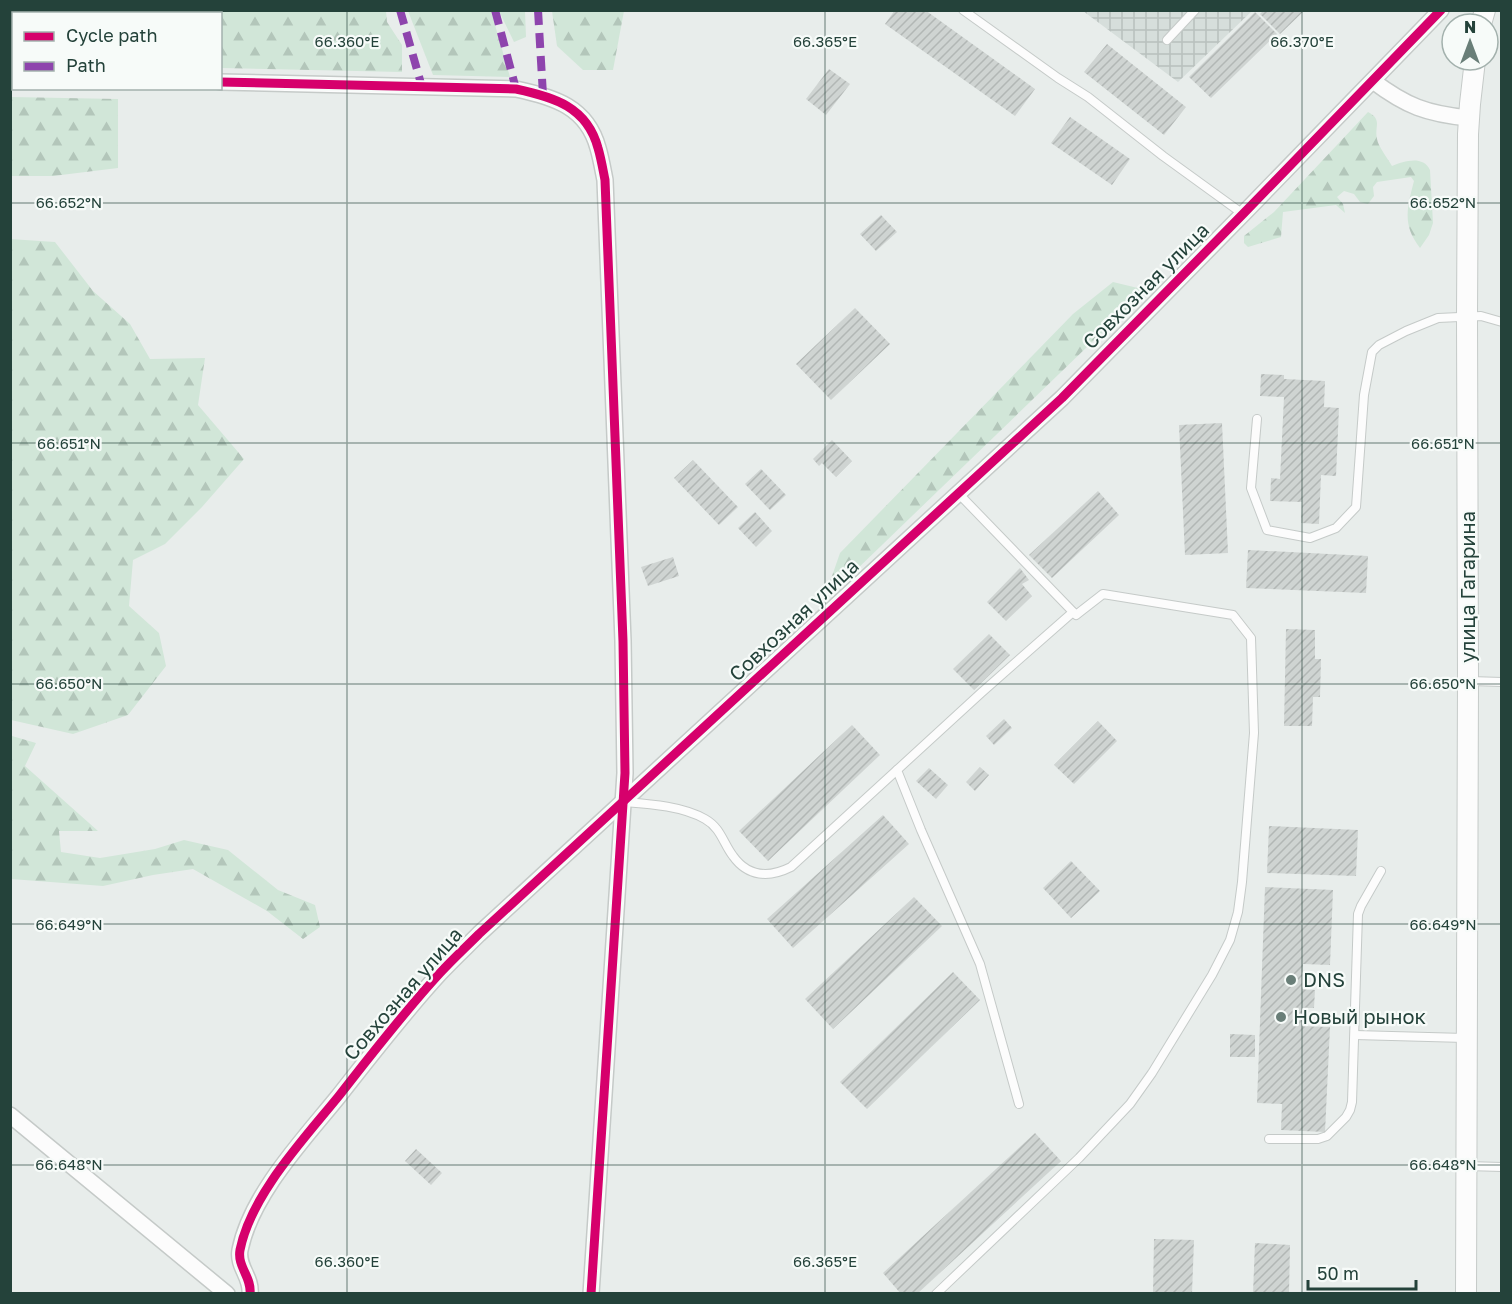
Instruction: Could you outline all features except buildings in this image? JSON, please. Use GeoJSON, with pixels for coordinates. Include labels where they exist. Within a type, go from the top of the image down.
{"type":"FeatureCollection","features":[{"type":"Feature","properties":{"kind":"street","name":"Совхозная улица"},"geometry":{"type":"LineString","coordinates":[[250,1293],[249,1281],[240,1265],[240,1251],[257,1207],[286,1160],[441,972],[479,934],[1062,398],[1441,10]]}},
{"type":"Feature","properties":{"kind":"street","name":"улица Гагарина"},"geometry":{"type":"LineString","coordinates":[[1466,1293],[1467,316],[1469,118],[1474,72]]}},
{"type":"Feature","properties":{"kind":"street"},"geometry":{"type":"LineString","coordinates":[[1373,81],[1399,99],[1431,113],[1469,118]]}},
{"type":"Feature","properties":{"kind":"street"},"geometry":{"type":"LineString","coordinates":[[222,82],[516,89],[543,94],[569,106],[588,125],[598,146],[605,180],[624,662],[625,773],[591,1293]]}},
{"type":"Feature","properties":{"kind":"street"},"geometry":{"type":"LineString","coordinates":[[10,1115],[227,1293]]}},
{"type":"Feature","properties":{"kind":"lane"},"geometry":{"type":"LineString","coordinates":[[963,10],[1088,97],[1163,156],[1244,214]]}},
{"type":"Feature","properties":{"kind":"lane"},"geometry":{"type":"LineString","coordinates":[[1167,40],[1196,10]]}},
{"type":"Feature","properties":{"kind":"lane"},"geometry":{"type":"LineString","coordinates":[[1257,419],[1251,489],[1267,530],[1310,538],[1336,528],[1356,507],[1364,395],[1372,352],[1379,345],[1406,331],[1438,318],[1481,316],[1502,322]]}},
{"type":"Feature","properties":{"kind":"lane"},"geometry":{"type":"LineString","coordinates":[[936,1293],[1079,1158],[1130,1104],[1152,1073],[1212,975],[1230,940],[1238,912],[1254,733],[1251,638],[1233,615],[1103,594],[1076,615],[958,493]]}},
{"type":"Feature","properties":{"kind":"lane"},"geometry":{"type":"LineString","coordinates":[[623,802],[649,804],[703,818],[720,832],[733,856],[743,866],[756,873],[771,875],[781,872],[791,867],[1073,612]]}},
{"type":"Feature","properties":{"kind":"lane"},"geometry":{"type":"LineString","coordinates":[[1468,681],[1502,682]]}},
{"type":"Feature","properties":{"kind":"lane"},"geometry":{"type":"LineString","coordinates":[[897,770],[980,964],[1019,1104]]}},
{"type":"Feature","properties":{"kind":"lane"},"geometry":{"type":"LineString","coordinates":[[1269,1139],[1318,1139],[1327,1136],[1350,1110],[1355,1035],[1358,914],[1381,871]]}},
{"type":"Feature","properties":{"kind":"lane"},"geometry":{"type":"LineString","coordinates":[[1355,1035],[1467,1038]]}},
{"type":"Feature","properties":{"kind":"lane"},"geometry":{"type":"LineString","coordinates":[[1466,1166],[1502,1167]]}},
{"type":"Feature","properties":{"kind":"shaded area"},"geometry":{"type":"Polygon","coordinates":[[[1083,11],[1252,11],[1178,82],[1083,11]]]}},
{"type":"Feature","properties":{"kind":"green space"},"geometry":{"type":"Polygon","coordinates":[[[11,10],[386,11],[387,22],[402,45],[402,72],[222,68],[222,12],[12,12],[11,64],[11,10]]]}},
{"type":"Feature","properties":{"kind":"green space"},"geometry":{"type":"Polygon","coordinates":[[[408,11],[491,11],[510,77],[433,75],[408,11]]]}},
{"type":"Feature","properties":{"kind":"green space"},"geometry":{"type":"Polygon","coordinates":[[[499,11],[525,11],[526,37],[514,42],[499,11]]]}},
{"type":"Feature","properties":{"kind":"green space"},"geometry":{"type":"Polygon","coordinates":[[[552,11],[624,11],[613,70],[583,70],[557,46],[552,11]]]}},
{"type":"Feature","properties":{"kind":"green space"},"geometry":{"type":"Polygon","coordinates":[[[11,97],[118,99],[118,168],[53,176],[11,176],[11,97]]]}},
{"type":"Feature","properties":{"kind":"green space"},"geometry":{"type":"Polygon","coordinates":[[[1368,112],[1377,121],[1378,142],[1392,166],[1407,161],[1418,161],[1427,165],[1430,170],[1433,223],[1429,235],[1420,248],[1408,224],[1408,208],[1414,181],[1411,177],[1377,182],[1373,187],[1374,196],[1368,204],[1360,202],[1354,194],[1344,191],[1337,197],[1343,204],[1345,213],[1336,205],[1283,212],[1281,237],[1248,247],[1244,243],[1244,236],[1274,212],[1368,112]]]}},
{"type":"Feature","properties":{"kind":"green space"},"geometry":{"type":"Polygon","coordinates":[[[10,239],[55,242],[93,291],[130,324],[150,359],[205,358],[198,405],[244,459],[202,507],[165,544],[133,560],[129,606],[159,633],[166,666],[128,715],[73,734],[11,720],[10,239]]]}},
{"type":"Feature","properties":{"kind":"green space"},"geometry":{"type":"Polygon","coordinates":[[[1113,282],[1146,290],[823,602],[840,553],[1073,314],[1113,282]]]}},
{"type":"Feature","properties":{"kind":"green space"},"geometry":{"type":"Polygon","coordinates":[[[11,731],[12,736],[36,743],[25,766],[98,831],[59,831],[61,852],[100,858],[155,849],[184,840],[228,850],[278,890],[315,905],[320,927],[303,939],[267,911],[193,869],[103,886],[11,879],[11,731]]]}},
{"type":"Feature","properties":{"kind":"marked path"},"geometry":{"type":"LineString","coordinates":[[400,10],[422,87]]}},
{"type":"Feature","properties":{"kind":"marked path"},"geometry":{"type":"LineString","coordinates":[[495,10],[516,89]]}},
{"type":"Feature","properties":{"kind":"marked path"},"geometry":{"type":"LineString","coordinates":[[538,10],[543,95]]}},
{"type":"Feature","properties":{"kind":"cycle path"},"geometry":{"type":"LineString","coordinates":[[250,1294],[240,1250],[255,1209],[280,1169],[440,973],[479,934],[1062,398],[1441,10]]}},
{"type":"Feature","properties":{"kind":"cycle path"},"geometry":{"type":"LineString","coordinates":[[222,82],[516,89],[556,100],[577,113],[593,134],[598,148],[605,180],[623,641],[625,773],[591,1294]]}},
{"type":"Feature","properties":{"kind":"place","name":"DNS"},"geometry":{"type":"Point","coordinates":[1291,980]}},
{"type":"Feature","properties":{"kind":"place","name":"Новый рынок"},"geometry":{"type":"Point","coordinates":[1281,1017]}}]}
